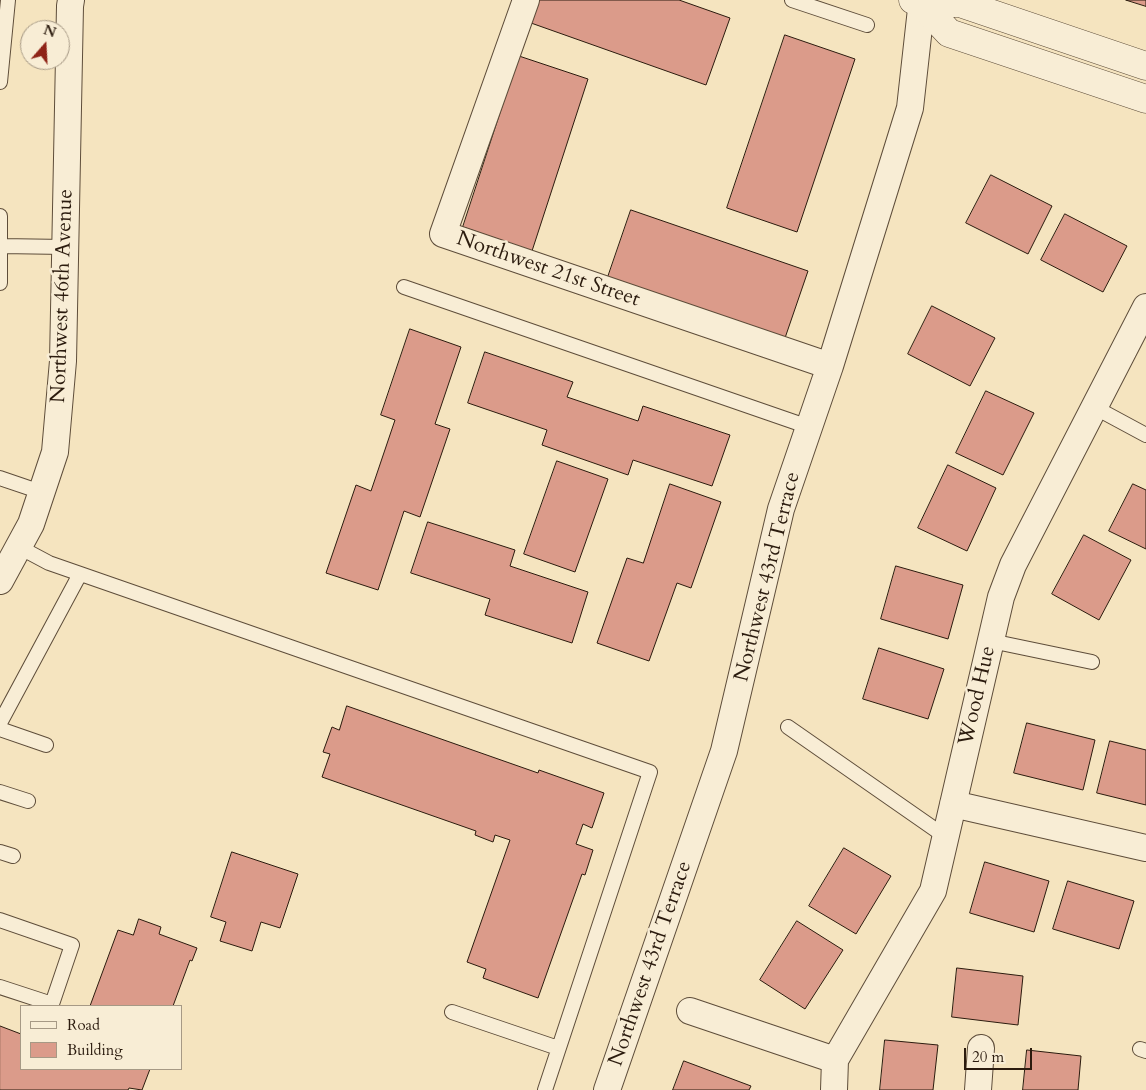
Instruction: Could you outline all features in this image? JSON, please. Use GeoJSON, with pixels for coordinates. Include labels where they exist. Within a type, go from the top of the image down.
{"type":"FeatureCollection","features":[{"type":"Feature","properties":{"kind":"street","name":"Northwest 46th Avenue"},"geometry":{"type":"LineString","coordinates":[[0,581],[31,524],[55,452],[63,361],[71,0]]}},
{"type":"Feature","properties":{"kind":"street","name":"Northwest 21st Street"},"geometry":{"type":"LineString","coordinates":[[526,0],[443,234],[830,366]]}},
{"type":"Feature","properties":{"kind":"street","name":"Northwest 43rd Terrace"},"geometry":{"type":"LineString","coordinates":[[607,1090],[724,751],[781,509],[830,366],[910,108],[919,1]]}},
{"type":"Feature","properties":{"kind":"street"},"geometry":{"type":"LineString","coordinates":[[919,1],[960,2],[1146,66]]}},
{"type":"Feature","properties":{"kind":"street"},"geometry":{"type":"LineString","coordinates":[[919,1],[949,33],[1146,99]]}},
{"type":"Feature","properties":{"kind":"street","name":"Wood Hue"},"geometry":{"type":"LineString","coordinates":[[834,1090],[835,1060],[933,891],[1001,597],[1013,565],[1146,307]]}},
{"type":"Feature","properties":{"kind":"street"},"geometry":{"type":"LineString","coordinates":[[953,804],[1146,848]]}},
{"type":"Feature","properties":{"kind":"street"},"geometry":{"type":"LineString","coordinates":[[690,1012],[835,1060]]}},
{"type":"Feature","properties":{"kind":"street"},"geometry":{"type":"LineString","coordinates":[[978,1090],[981,1048]]}},
{"type":"Feature","properties":{"kind":"lane"},"geometry":{"type":"LineString","coordinates":[[0,82],[8,0]]}},
{"type":"Feature","properties":{"kind":"lane"},"geometry":{"type":"LineString","coordinates":[[792,0],[866,25]]}},
{"type":"Feature","properties":{"kind":"lane"},"geometry":{"type":"LineString","coordinates":[[0,216],[0,283]]}},
{"type":"Feature","properties":{"kind":"lane"},"geometry":{"type":"LineString","coordinates":[[1,246],[65,247]]}},
{"type":"Feature","properties":{"kind":"lane"},"geometry":{"type":"LineString","coordinates":[[404,287],[809,427]]}},
{"type":"Feature","properties":{"kind":"lane"},"geometry":{"type":"LineString","coordinates":[[1094,407],[1146,435]]}},
{"type":"Feature","properties":{"kind":"lane"},"geometry":{"type":"LineString","coordinates":[[0,478],[42,492]]}},
{"type":"Feature","properties":{"kind":"lane"},"geometry":{"type":"LineString","coordinates":[[19,547],[49,563],[650,772],[545,1090]]}},
{"type":"Feature","properties":{"kind":"lane"},"geometry":{"type":"LineString","coordinates":[[0,723],[80,574]]}},
{"type":"Feature","properties":{"kind":"lane"},"geometry":{"type":"LineString","coordinates":[[991,641],[1092,662]]}},
{"type":"Feature","properties":{"kind":"lane"},"geometry":{"type":"LineString","coordinates":[[788,727],[946,837]]}},
{"type":"Feature","properties":{"kind":"lane"},"geometry":{"type":"LineString","coordinates":[[0,729],[46,745]]}},
{"type":"Feature","properties":{"kind":"lane"},"geometry":{"type":"LineString","coordinates":[[0,792],[28,801]]}},
{"type":"Feature","properties":{"kind":"lane"},"geometry":{"type":"LineString","coordinates":[[0,920],[72,945],[52,1004],[0,987]]}},
{"type":"Feature","properties":{"kind":"lane"},"geometry":{"type":"LineString","coordinates":[[452,1012],[558,1048]]}},
{"type":"Feature","properties":{"kind":"building"},"geometry":{"type":"Polygon","coordinates":[[[539,0],[679,0],[730,18],[706,85],[531,23],[539,0]]]}},
{"type":"Feature","properties":{"kind":"building"},"geometry":{"type":"Polygon","coordinates":[[[1126,0],[1146,0],[1146,6],[1126,0]]]}},
{"type":"Feature","properties":{"kind":"building"},"geometry":{"type":"Polygon","coordinates":[[[785,35],[855,59],[797,232],[727,208],[785,35]]]}},
{"type":"Feature","properties":{"kind":"building"},"geometry":{"type":"Polygon","coordinates":[[[519,56],[588,79],[532,251],[463,227],[519,56]]]}},
{"type":"Feature","properties":{"kind":"building"},"geometry":{"type":"Polygon","coordinates":[[[991,175],[1052,206],[1028,254],[966,223],[991,175]]]}},
{"type":"Feature","properties":{"kind":"building"},"geometry":{"type":"Polygon","coordinates":[[[631,210],[808,271],[785,338],[608,277],[631,210]]]}},
{"type":"Feature","properties":{"kind":"building"},"geometry":{"type":"Polygon","coordinates":[[[1065,214],[1127,246],[1103,292],[1041,260],[1065,214]]]}},
{"type":"Feature","properties":{"kind":"building"},"geometry":{"type":"Polygon","coordinates":[[[932,306],[995,338],[970,386],[908,354],[932,306]]]}},
{"type":"Feature","properties":{"kind":"building"},"geometry":{"type":"Polygon","coordinates":[[[410,329],[461,347],[435,424],[450,429],[420,517],[404,511],[378,590],[326,573],[356,485],[371,491],[395,420],[381,415],[410,329]]]}},
{"type":"Feature","properties":{"kind":"building"},"geometry":{"type":"Polygon","coordinates":[[[485,352],[573,382],[567,397],[638,421],[643,406],[730,435],[712,486],[633,460],[628,475],[542,445],[547,430],[468,403],[485,352]]]}},
{"type":"Feature","properties":{"kind":"building"},"geometry":{"type":"Polygon","coordinates":[[[986,391],[1034,413],[1003,475],[956,453],[986,391]]]}},
{"type":"Feature","properties":{"kind":"building"},"geometry":{"type":"Polygon","coordinates":[[[557,461],[608,479],[575,572],[524,554],[557,461]]]}},
{"type":"Feature","properties":{"kind":"building"},"geometry":{"type":"Polygon","coordinates":[[[948,465],[996,488],[967,551],[918,528],[948,465]]]}},
{"type":"Feature","properties":{"kind":"building"},"geometry":{"type":"Polygon","coordinates":[[[670,484],[721,502],[691,588],[677,583],[649,661],[597,643],[627,558],[643,563],[670,484]]]}},
{"type":"Feature","properties":{"kind":"building"},"geometry":{"type":"Polygon","coordinates":[[[1133,484],[1146,490],[1146,549],[1109,531],[1133,484]]]}},
{"type":"Feature","properties":{"kind":"building"},"geometry":{"type":"Polygon","coordinates":[[[428,522],[515,550],[510,566],[588,592],[572,643],[485,615],[490,599],[411,573],[428,522]]]}},
{"type":"Feature","properties":{"kind":"building"},"geometry":{"type":"Polygon","coordinates":[[[1084,535],[1131,560],[1099,620],[1052,594],[1084,535]]]}},
{"type":"Feature","properties":{"kind":"building"},"geometry":{"type":"Polygon","coordinates":[[[896,566],[963,585],[948,639],[881,619],[896,566]]]}},
{"type":"Feature","properties":{"kind":"building"},"geometry":{"type":"Polygon","coordinates":[[[879,648],[944,669],[928,719],[863,699],[879,648]]]}},
{"type":"Feature","properties":{"kind":"building"},"geometry":{"type":"Polygon","coordinates":[[[347,706],[538,773],[539,770],[604,793],[592,828],[583,824],[576,844],[593,850],[585,875],[582,874],[538,998],[483,978],[486,969],[467,962],[510,840],[495,835],[493,842],[475,835],[476,831],[322,777],[330,754],[323,752],[332,727],[339,730],[347,706]]]}},
{"type":"Feature","properties":{"kind":"building"},"geometry":{"type":"Polygon","coordinates":[[[1027,723],[1095,740],[1083,790],[1014,773],[1027,723]]]}},
{"type":"Feature","properties":{"kind":"building"},"geometry":{"type":"Polygon","coordinates":[[[1110,741],[1146,750],[1146,805],[1097,793],[1110,741]]]}},
{"type":"Feature","properties":{"kind":"building"},"geometry":{"type":"Polygon","coordinates":[[[844,848],[891,876],[856,934],[809,906],[844,848]]]}},
{"type":"Feature","properties":{"kind":"building"},"geometry":{"type":"Polygon","coordinates":[[[232,852],[298,874],[280,928],[261,922],[252,951],[220,941],[226,922],[211,917],[232,852]]]}},
{"type":"Feature","properties":{"kind":"building"},"geometry":{"type":"Polygon","coordinates":[[[985,862],[1049,881],[1034,932],[970,913],[985,862]]]}},
{"type":"Feature","properties":{"kind":"building"},"geometry":{"type":"Polygon","coordinates":[[[1068,881],[1134,901],[1119,949],[1053,929],[1068,881]]]}},
{"type":"Feature","properties":{"kind":"building"},"geometry":{"type":"Polygon","coordinates":[[[139,919],[161,927],[159,934],[197,948],[192,961],[190,960],[173,1005],[90,1005],[118,930],[133,935],[139,919]]]}},
{"type":"Feature","properties":{"kind":"building"},"geometry":{"type":"Polygon","coordinates":[[[797,921],[843,950],[805,1009],[760,980],[797,921]]]}},
{"type":"Feature","properties":{"kind":"building"},"geometry":{"type":"Polygon","coordinates":[[[957,968],[1023,976],[1018,1025],[952,1017],[957,968]]]}},
{"type":"Feature","properties":{"kind":"building"},"geometry":{"type":"Polygon","coordinates":[[[0,1026],[20,1034],[20,1070],[150,1070],[142,1090],[129,1088],[128,1090],[0,1090],[0,1026]]]}},
{"type":"Feature","properties":{"kind":"building"},"geometry":{"type":"Polygon","coordinates":[[[885,1040],[938,1045],[933,1090],[880,1090],[885,1040]]]}},
{"type":"Feature","properties":{"kind":"building"},"geometry":{"type":"Polygon","coordinates":[[[1027,1050],[1081,1056],[1078,1090],[1023,1090],[1027,1050]]]}},
{"type":"Feature","properties":{"kind":"building"},"geometry":{"type":"Polygon","coordinates":[[[684,1061],[751,1086],[749,1090],[673,1090],[684,1061]]]}}]}
